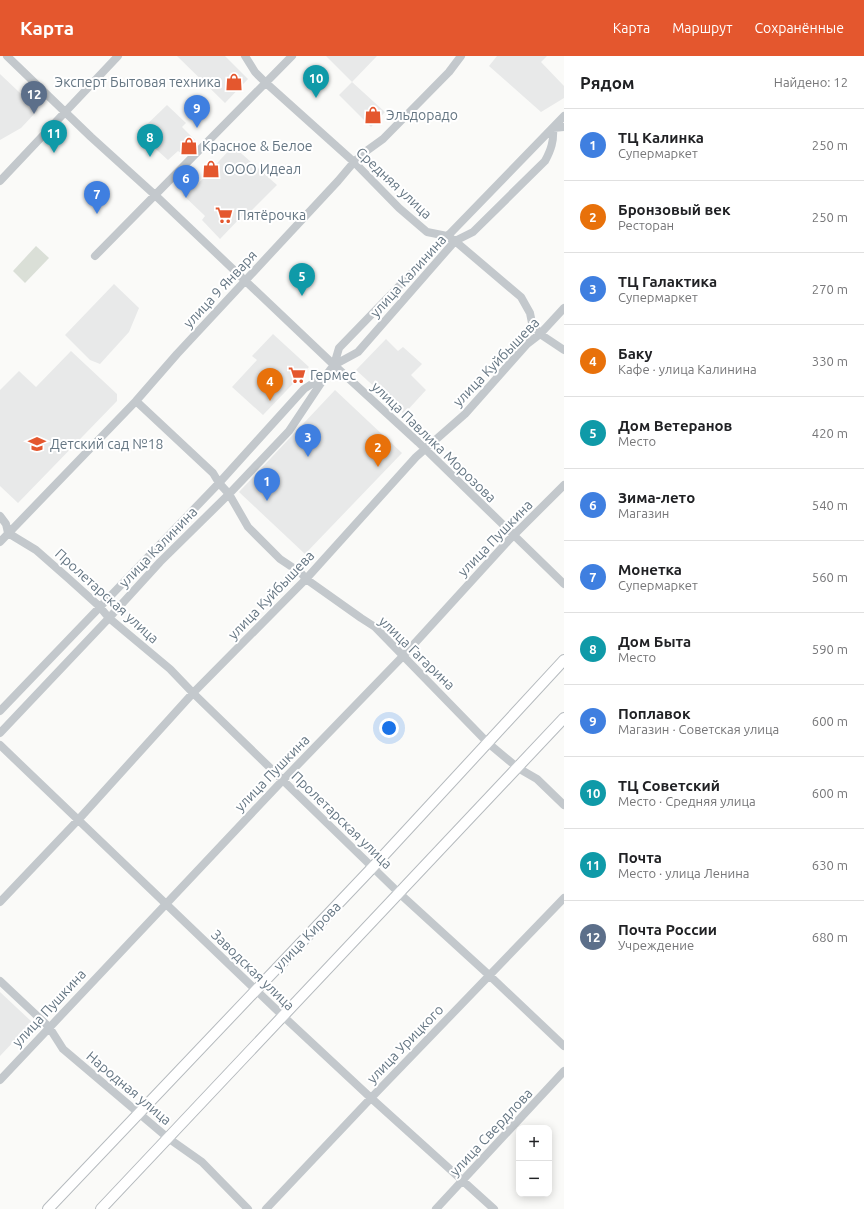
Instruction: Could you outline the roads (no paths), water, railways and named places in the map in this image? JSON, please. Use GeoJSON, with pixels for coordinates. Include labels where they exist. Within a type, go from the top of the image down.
{"type":"FeatureCollection","features":[{"type":"Feature","properties":{"kind":"main road","name":"улица Кирова"},"geometry":{"type":"LineString","coordinates":[[48,1209],[372,868],[564,660]]}},
{"type":"Feature","properties":{"kind":"main road"},"geometry":{"type":"LineString","coordinates":[[101,1209],[564,718]]}},
{"type":"Feature","properties":{"kind":"street","name":"улица Павлика Морозова"},"geometry":{"type":"LineString","coordinates":[[7,56],[65,113],[425,449],[564,584]]}},
{"type":"Feature","properties":{"kind":"street"},"geometry":{"type":"LineString","coordinates":[[0,181],[118,56]]}},
{"type":"Feature","properties":{"kind":"street","name":"Средняя улица"},"geometry":{"type":"LineString","coordinates":[[245,56],[255,72],[266,83],[354,162],[399,208],[427,232],[446,236],[455,241],[521,297],[530,313],[532,323],[540,334],[564,350]]}},
{"type":"Feature","properties":{"kind":"street"},"geometry":{"type":"LineString","coordinates":[[95,256],[292,56]]}},
{"type":"Feature","properties":{"kind":"street","name":"улица 9 Января"},"geometry":{"type":"LineString","coordinates":[[0,542],[136,401],[177,354],[246,282],[354,162],[383,139],[449,72],[461,56]]}},
{"type":"Feature","properties":{"kind":"street","name":"улица Калинина"},"geometry":{"type":"LineString","coordinates":[[0,733],[160,562],[229,494],[289,431],[334,365],[339,348],[564,116]]}},
{"type":"Feature","properties":{"kind":"street"},"geometry":{"type":"LineString","coordinates":[[553,128],[564,127]]}},
{"type":"Feature","properties":{"kind":"street","name":"улица Калинина"},"geometry":{"type":"LineString","coordinates":[[334,365],[358,352],[455,241],[473,232],[544,161],[551,150],[553,128]]}},
{"type":"Feature","properties":{"kind":"street","name":"улица Куйбышева"},"geometry":{"type":"LineString","coordinates":[[0,902],[79,819],[193,694],[306,579],[416,457],[465,414],[527,344],[540,334],[564,308]]}},
{"type":"Feature","properties":{"kind":"street","name":"улица Калинина"},"geometry":{"type":"LineString","coordinates":[[0,711],[99,606],[219,483],[304,389],[327,374]]}},
{"type":"Feature","properties":{"kind":"street","name":"улица Гагарина"},"geometry":{"type":"LineString","coordinates":[[136,401],[214,473],[219,483],[229,494],[248,527],[280,559],[360,618],[376,627],[488,743],[518,768],[537,779],[564,805]]}},
{"type":"Feature","properties":{"kind":"street","name":"улица Пушкина"},"geometry":{"type":"LineString","coordinates":[[0,1080],[165,904],[404,655],[513,536],[564,485]]}},
{"type":"Feature","properties":{"kind":"street"},"geometry":{"type":"LineString","coordinates":[[0,516],[6,524],[8,533]]}},
{"type":"Feature","properties":{"kind":"street","name":"Пролетарская улица"},"geometry":{"type":"LineString","coordinates":[[8,533],[36,550],[99,606],[109,618],[170,669],[193,694],[372,868],[564,1046]]}},
{"type":"Feature","properties":{"kind":"street","name":"Заводская улица"},"geometry":{"type":"LineString","coordinates":[[0,745],[283,1016],[494,1209]]}},
{"type":"Feature","properties":{"kind":"street","name":"улица Урицкого"},"geometry":{"type":"LineString","coordinates":[[266,1209],[564,898]]}},
{"type":"Feature","properties":{"kind":"street","name":"Народная улица"},"geometry":{"type":"LineString","coordinates":[[0,981],[49,1027],[63,1049],[168,1138],[202,1162],[248,1209]]}},
{"type":"Feature","properties":{"kind":"street","name":"улица Свердлова"},"geometry":{"type":"LineString","coordinates":[[436,1209],[564,1071]]}},
{"type":"Feature","properties":{"kind":"place","name":"Эксперт Бытовая техника"},"geometry":{"type":"Point","coordinates":[234,82]}},
{"type":"Feature","properties":{"kind":"place","name":"ТЦ Советский"},"geometry":{"type":"Point","coordinates":[316,98]}},
{"type":"Feature","properties":{"kind":"place","name":"Почта России"},"geometry":{"type":"Point","coordinates":[34,114]}},
{"type":"Feature","properties":{"kind":"place","name":"Эльдорадо"},"geometry":{"type":"Point","coordinates":[373,115]}},
{"type":"Feature","properties":{"kind":"place","name":"Поплавок"},"geometry":{"type":"Point","coordinates":[197,128]}},
{"type":"Feature","properties":{"kind":"place","name":"Красное & Белое"},"geometry":{"type":"Point","coordinates":[189,146]}},
{"type":"Feature","properties":{"kind":"place","name":"Почта"},"geometry":{"type":"Point","coordinates":[54,153]}},
{"type":"Feature","properties":{"kind":"place","name":"Дом Быта"},"geometry":{"type":"Point","coordinates":[150,157]}},
{"type":"Feature","properties":{"kind":"place","name":"ООО Идеал"},"geometry":{"type":"Point","coordinates":[211,169]}},
{"type":"Feature","properties":{"kind":"place","name":"Зима-лето"},"geometry":{"type":"Point","coordinates":[186,198]}},
{"type":"Feature","properties":{"kind":"place","name":"Монетка"},"geometry":{"type":"Point","coordinates":[97,214]}},
{"type":"Feature","properties":{"kind":"place","name":"Пятёрочка"},"geometry":{"type":"Point","coordinates":[224,215]}},
{"type":"Feature","properties":{"kind":"place","name":"Дом Ветеранов"},"geometry":{"type":"Point","coordinates":[302,296]}},
{"type":"Feature","properties":{"kind":"place","name":"Гермес"},"geometry":{"type":"Point","coordinates":[297,375]}},
{"type":"Feature","properties":{"kind":"place","name":"Баку"},"geometry":{"type":"Point","coordinates":[270,401]}},
{"type":"Feature","properties":{"kind":"place","name":"Детский сад №18"},"geometry":{"type":"Point","coordinates":[37,444]}},
{"type":"Feature","properties":{"kind":"place","name":"ТЦ Галактика"},"geometry":{"type":"Point","coordinates":[308,457]}},
{"type":"Feature","properties":{"kind":"place","name":"Бронзовый век"},"geometry":{"type":"Point","coordinates":[378,467]}},
{"type":"Feature","properties":{"kind":"place","name":"ТЦ Калинка"},"geometry":{"type":"Point","coordinates":[267,501]}}]}
